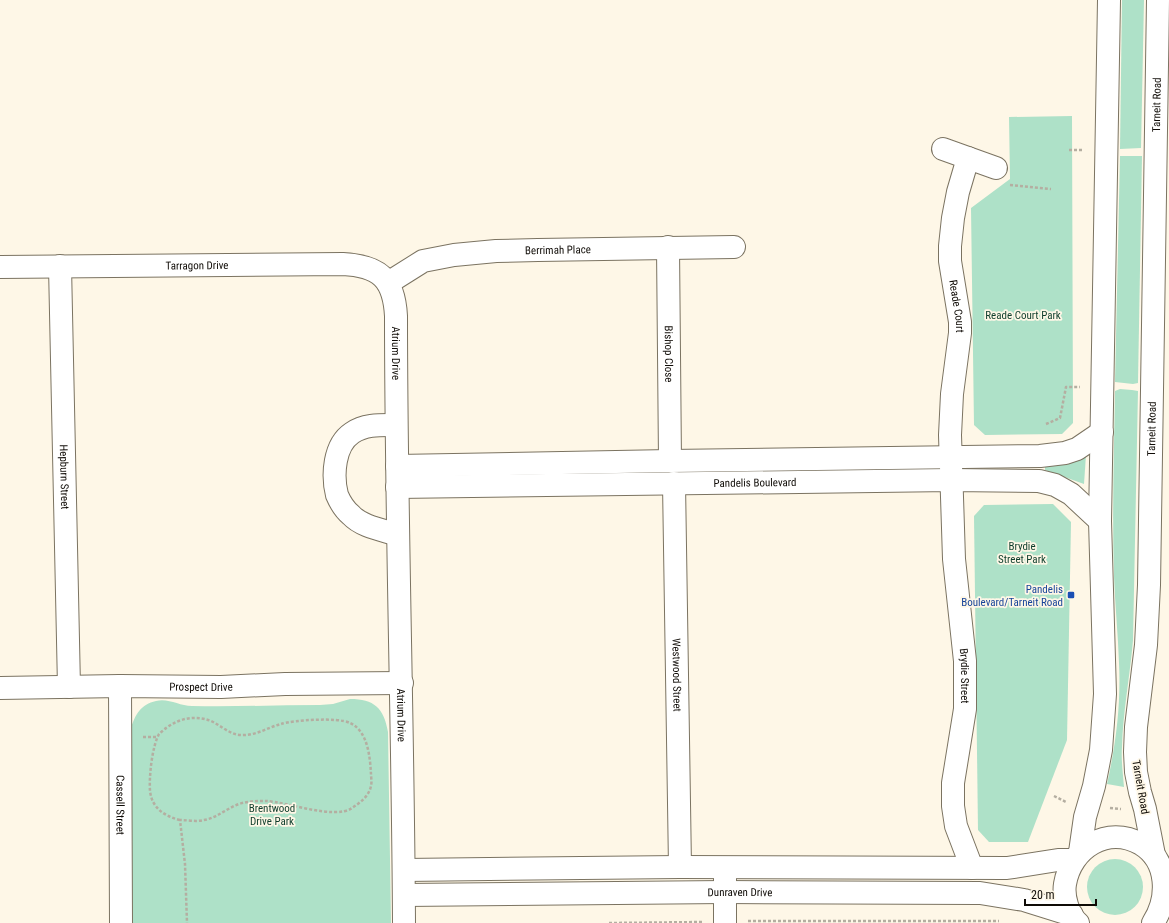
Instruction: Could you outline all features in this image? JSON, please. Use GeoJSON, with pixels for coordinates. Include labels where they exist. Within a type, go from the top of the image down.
{"type":"FeatureCollection","features":[{"type":"Feature","properties":{"kind":"street"},"geometry":{"type":"LineString","coordinates":[[1075,921],[1066,902],[1065,887],[1067,873],[1077,856],[1085,817],[1094,786],[1104,724],[1105,694],[1100,520],[1109,0]]}},
{"type":"Feature","properties":{"kind":"street","name":"Tarneit Road"},"geometry":{"type":"LineString","coordinates":[[1158,0],[1149,585],[1145,652],[1136,727],[1135,752],[1136,772],[1166,881],[1166,893],[1160,918]]}},
{"type":"Feature","properties":{"kind":"street"},"geometry":{"type":"LineString","coordinates":[[943,149],[996,168]]}},
{"type":"Feature","properties":{"kind":"street","name":"Reade Court"},"geometry":{"type":"LineString","coordinates":[[951,480],[951,406],[960,322],[950,261],[950,246],[955,205],[968,158]]}},
{"type":"Feature","properties":{"kind":"street","name":"Bishop Close"},"geometry":{"type":"LineString","coordinates":[[668,247],[670,461]]}},
{"type":"Feature","properties":{"kind":"street","name":"Berrimah Place"},"geometry":{"type":"LineString","coordinates":[[388,283],[423,261],[454,255],[510,251],[734,247]]}},
{"type":"Feature","properties":{"kind":"street","name":"Tarragon Drive"},"geometry":{"type":"LineString","coordinates":[[0,267],[343,264],[358,265],[369,268],[379,274],[388,283]]}},
{"type":"Feature","properties":{"kind":"street","name":"Hepburn Street"},"geometry":{"type":"LineString","coordinates":[[60,266],[69,687]]}},
{"type":"Feature","properties":{"kind":"street","name":"Atrium Drive"},"geometry":{"type":"LineString","coordinates":[[388,283],[395,300],[396,316],[396,425],[402,683],[404,923]]}},
{"type":"Feature","properties":{"kind":"street"},"geometry":{"type":"LineString","coordinates":[[396,425],[377,425],[363,428],[351,433],[337,454],[335,467],[337,495],[342,505],[351,516],[364,524],[398,535]]}},
{"type":"Feature","properties":{"kind":"street","name":"Pandelis Boulevard"},"geometry":{"type":"LineString","coordinates":[[397,477],[670,461],[1040,456],[1066,453],[1078,449],[1102,432]]}},
{"type":"Feature","properties":{"kind":"street","name":"Pandelis Boulevard"},"geometry":{"type":"LineString","coordinates":[[397,477],[674,483],[951,480],[1039,481],[1055,485],[1071,494],[1100,520]]}},
{"type":"Feature","properties":{"kind":"street","name":"Brydie Street"},"geometry":{"type":"LineString","coordinates":[[951,480],[954,559],[961,614],[965,675],[965,709],[953,783],[953,806],[956,826],[972,868]]}},
{"type":"Feature","properties":{"kind":"street","name":"Westwood Street"},"geometry":{"type":"LineString","coordinates":[[674,483],[680,867]]}},
{"type":"Feature","properties":{"kind":"street","name":"Prospect Drive"},"geometry":{"type":"LineString","coordinates":[[0,688],[120,686],[221,687],[285,684],[402,683]]}},
{"type":"Feature","properties":{"kind":"street","name":"Cassell Street"},"geometry":{"type":"LineString","coordinates":[[120,686],[121,923]]}},
{"type":"Feature","properties":{"kind":"street"},"geometry":{"type":"LineString","coordinates":[[404,870],[680,867],[1007,868],[1077,856],[1095,842],[1114,837],[1141,844],[1160,860]]}},
{"type":"Feature","properties":{"kind":"street"},"geometry":{"type":"LineString","coordinates":[[725,868],[725,922]]}},
{"type":"Feature","properties":{"kind":"street","name":"Dunraven Drive"},"geometry":{"type":"LineString","coordinates":[[404,895],[725,892],[980,893],[1024,900],[1075,921]]}},
{"type":"Feature","properties":{"kind":"path"},"geometry":{"type":"LineString","coordinates":[[996,168],[995,180],[1011,186],[1051,189]]}},
{"type":"Feature","properties":{"kind":"path"},"geometry":{"type":"LineString","coordinates":[[183,718],[211,721],[236,735],[244,736],[270,726],[288,722],[336,720],[350,723],[360,731],[365,740],[371,763],[371,785],[366,798],[351,809],[331,812],[268,801],[252,801],[238,804],[222,814],[204,820],[180,820],[162,813],[156,807],[151,797],[150,786],[155,746],[160,733],[171,724],[183,718]]}},
{"type":"Feature","properties":{"kind":"path"},"geometry":{"type":"LineString","coordinates":[[180,820],[185,864],[187,923]]}},
{"type":"Feature","properties":{"kind":"path"},"geometry":{"type":"LineString","coordinates":[[609,923],[1002,921]]}},
{"type":"Feature","properties":{"kind":"green space"},"geometry":{"type":"Polygon","coordinates":[[[1122,0],[1144,0],[1141,148],[1120,149],[1122,0]]]}},
{"type":"Feature","properties":{"kind":"green space","name":"Reade Court Park"},"geometry":{"type":"Polygon","coordinates":[[[1072,116],[1073,423],[1062,434],[985,435],[974,425],[971,208],[1010,179],[1009,117],[1072,116]]]}},
{"type":"Feature","properties":{"kind":"green space"},"geometry":{"type":"Polygon","coordinates":[[[1120,156],[1142,156],[1138,383],[1133,384],[1115,382],[1120,156]]]}},
{"type":"Feature","properties":{"kind":"green space"},"geometry":{"type":"Polygon","coordinates":[[[1120,389],[1138,391],[1133,640],[1123,734],[1122,757],[1124,787],[1107,784],[1115,739],[1119,694],[1119,652],[1114,576],[1113,506],[1115,391],[1120,389]]]}},
{"type":"Feature","properties":{"kind":"green space"},"geometry":{"type":"Polygon","coordinates":[[[1086,455],[1084,484],[1045,470],[1045,464],[1086,455]]]}},
{"type":"Feature","properties":{"kind":"green space","name":"Brydie Street Park"},"geometry":{"type":"Polygon","coordinates":[[[1053,504],[1071,522],[1067,740],[1028,842],[989,842],[978,830],[974,516],[984,505],[1053,504]]]}},
{"type":"Feature","properties":{"kind":"green space","name":"Brentwood Drive Park"},"geometry":{"type":"Polygon","coordinates":[[[350,699],[366,701],[376,706],[384,717],[388,732],[391,923],[131,923],[131,728],[139,711],[151,702],[161,700],[187,706],[224,706],[320,705],[333,704],[350,699]]]}},
{"type":"Feature","properties":{"kind":"green space"},"geometry":{"type":"Polygon","coordinates":[[[1109,859],[1121,859],[1131,863],[1139,871],[1143,881],[1143,893],[1139,903],[1131,911],[1121,915],[1109,915],[1099,911],[1091,903],[1087,893],[1087,881],[1091,871],[1099,863],[1109,859]]]}},
{"type":"Feature","properties":{"kind":"place","name":"Pandelis Boulevard/Tarneit Road"},"geometry":{"type":"Point","coordinates":[1071,595]}}]}
